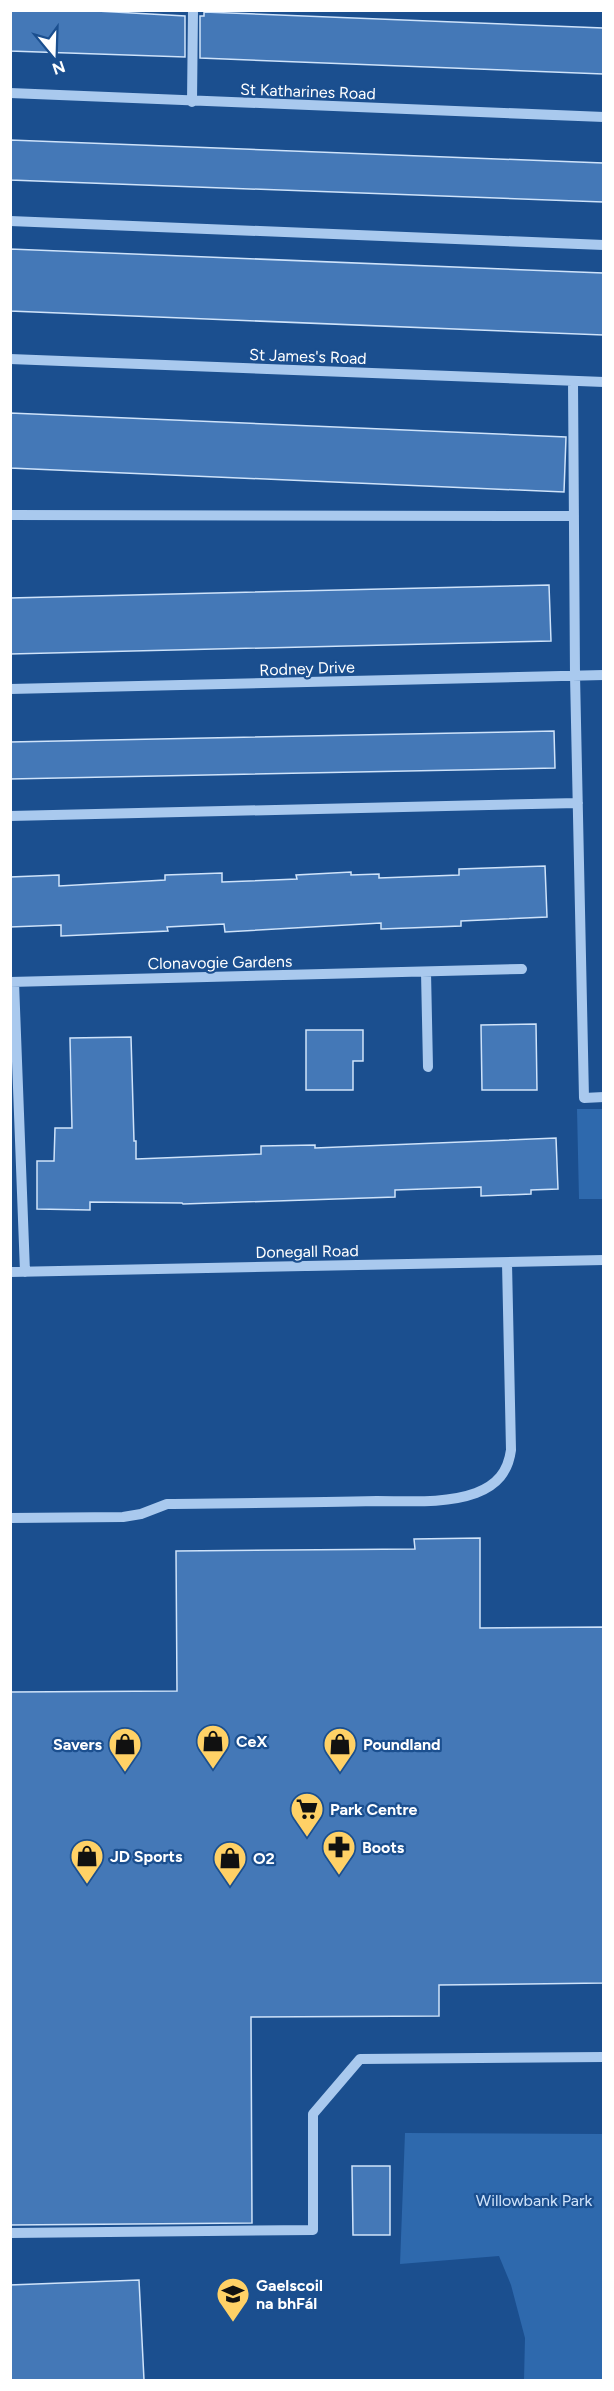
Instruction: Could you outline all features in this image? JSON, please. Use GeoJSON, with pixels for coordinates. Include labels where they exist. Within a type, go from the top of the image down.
{"type":"FeatureCollection","features":[{"type":"Feature","properties":{"kind":"street"},"geometry":{"type":"LineString","coordinates":[[192,102],[193,10]]}},
{"type":"Feature","properties":{"kind":"street","name":"St Katharines Road"},"geometry":{"type":"LineString","coordinates":[[10,93],[603,117]]}},
{"type":"Feature","properties":{"kind":"street"},"geometry":{"type":"LineString","coordinates":[[10,221],[603,245]]}},
{"type":"Feature","properties":{"kind":"street","name":"St James's Road"},"geometry":{"type":"LineString","coordinates":[[10,359],[603,382]]}},
{"type":"Feature","properties":{"kind":"street"},"geometry":{"type":"LineString","coordinates":[[573,381],[575,675],[584,1098],[603,1097]]}},
{"type":"Feature","properties":{"kind":"street"},"geometry":{"type":"LineString","coordinates":[[10,514],[574,516]]}},
{"type":"Feature","properties":{"kind":"street","name":"Rodney Drive"},"geometry":{"type":"LineString","coordinates":[[10,689],[603,675]]}},
{"type":"Feature","properties":{"kind":"street"},"geometry":{"type":"LineString","coordinates":[[10,816],[578,803]]}},
{"type":"Feature","properties":{"kind":"street","name":"Clonavogie Gardens"},"geometry":{"type":"LineString","coordinates":[[25,1272],[12,982],[522,969]]}},
{"type":"Feature","properties":{"kind":"street"},"geometry":{"type":"LineString","coordinates":[[426,972],[428,1067]]}},
{"type":"Feature","properties":{"kind":"street","name":"Donegall Road"},"geometry":{"type":"LineString","coordinates":[[10,1272],[603,1260]]}},
{"type":"Feature","properties":{"kind":"street"},"geometry":{"type":"LineString","coordinates":[[10,1518],[123,1517],[141,1514],[167,1504],[426,1500],[475,1493],[491,1485],[503,1476],[509,1464],[511,1450],[507,1263]]}},
{"type":"Feature","properties":{"kind":"street"},"geometry":{"type":"LineString","coordinates":[[10,2233],[313,2230],[313,2114],[360,2060],[603,2057]]}},
{"type":"Feature","properties":{"kind":"green space"},"geometry":{"type":"Polygon","coordinates":[[[577,1109],[603,1109],[603,1199],[579,1199],[577,1109]]]}},
{"type":"Feature","properties":{"kind":"green space","name":"Willowbank Park"},"geometry":{"type":"Polygon","coordinates":[[[405,2133],[603,2134],[603,2380],[524,2380],[525,2338],[511,2285],[499,2256],[400,2264],[405,2133]]]}},
{"type":"Feature","properties":{"kind":"building"},"geometry":{"type":"Polygon","coordinates":[[[10,10],[79,10],[185,16],[185,57],[10,51],[10,10]]]}},
{"type":"Feature","properties":{"kind":"building"},"geometry":{"type":"Polygon","coordinates":[[[204,12],[603,28],[603,74],[200,58],[200,16],[204,16],[204,12]]]}},
{"type":"Feature","properties":{"kind":"building"},"geometry":{"type":"Polygon","coordinates":[[[10,140],[603,163],[603,202],[10,180],[10,140]]]}},
{"type":"Feature","properties":{"kind":"building"},"geometry":{"type":"Polygon","coordinates":[[[10,249],[603,273],[603,335],[10,311],[10,249]]]}},
{"type":"Feature","properties":{"kind":"building"},"geometry":{"type":"Polygon","coordinates":[[[10,413],[566,437],[564,492],[10,468],[10,413]]]}},
{"type":"Feature","properties":{"kind":"building"},"geometry":{"type":"Polygon","coordinates":[[[549,585],[551,641],[10,654],[10,598],[549,585]]]}},
{"type":"Feature","properties":{"kind":"building"},"geometry":{"type":"Polygon","coordinates":[[[554,731],[555,768],[10,779],[10,742],[554,731]]]}},
{"type":"Feature","properties":{"kind":"building"},"geometry":{"type":"Polygon","coordinates":[[[545,866],[547,917],[461,921],[461,926],[381,929],[381,923],[225,932],[224,924],[167,927],[168,931],[61,936],[61,925],[10,927],[10,877],[59,875],[59,886],[165,880],[165,875],[222,873],[222,882],[297,879],[296,875],[351,872],[351,875],[379,874],[379,878],[459,875],[459,869],[545,866]]]}},
{"type":"Feature","properties":{"kind":"building"},"geometry":{"type":"Polygon","coordinates":[[[536,1024],[537,1090],[482,1090],[481,1025],[536,1024]]]}},
{"type":"Feature","properties":{"kind":"building"},"geometry":{"type":"Polygon","coordinates":[[[306,1030],[363,1030],[363,1061],[353,1061],[353,1090],[306,1090],[306,1030]]]}},
{"type":"Feature","properties":{"kind":"building"},"geometry":{"type":"Polygon","coordinates":[[[131,1037],[136,1159],[261,1154],[261,1146],[315,1145],[315,1148],[556,1138],[558,1189],[531,1190],[531,1194],[481,1196],[481,1187],[395,1190],[395,1197],[183,1204],[90,1202],[90,1210],[37,1209],[37,1161],[54,1161],[55,1128],[72,1128],[70,1038],[131,1037]]]}},
{"type":"Feature","properties":{"kind":"building","name":"Park Centre"},"geometry":{"type":"Polygon","coordinates":[[[480,1538],[480,1628],[603,1627],[603,1983],[439,1985],[439,2016],[251,2017],[252,2223],[10,2225],[10,1692],[177,1691],[176,1551],[415,1549],[414,1539],[480,1538]]]}},
{"type":"Feature","properties":{"kind":"building"},"geometry":{"type":"Polygon","coordinates":[[[352,2166],[390,2166],[390,2235],[353,2235],[352,2166]]]}},
{"type":"Feature","properties":{"kind":"building"},"geometry":{"type":"Polygon","coordinates":[[[139,2280],[144,2380],[10,2380],[10,2285],[139,2280]]]}},
{"type":"Feature","properties":{"kind":"place","name":"CeX"},"geometry":{"type":"Point","coordinates":[213,1770]}},
{"type":"Feature","properties":{"kind":"place","name":"Savers"},"geometry":{"type":"Point","coordinates":[125,1773]}},
{"type":"Feature","properties":{"kind":"place","name":"Poundland"},"geometry":{"type":"Point","coordinates":[340,1773]}},
{"type":"Feature","properties":{"kind":"place","name":"Park Centre"},"geometry":{"type":"Point","coordinates":[307,1838]}},
{"type":"Feature","properties":{"kind":"place","name":"Boots"},"geometry":{"type":"Point","coordinates":[339,1876]}},
{"type":"Feature","properties":{"kind":"place","name":"JD Sports"},"geometry":{"type":"Point","coordinates":[87,1885]}},
{"type":"Feature","properties":{"kind":"place","name":"O2"},"geometry":{"type":"Point","coordinates":[230,1887]}},
{"type":"Feature","properties":{"kind":"place","name":"Gaelscoil na bhFál"},"geometry":{"type":"Point","coordinates":[233,2323]}}]}
